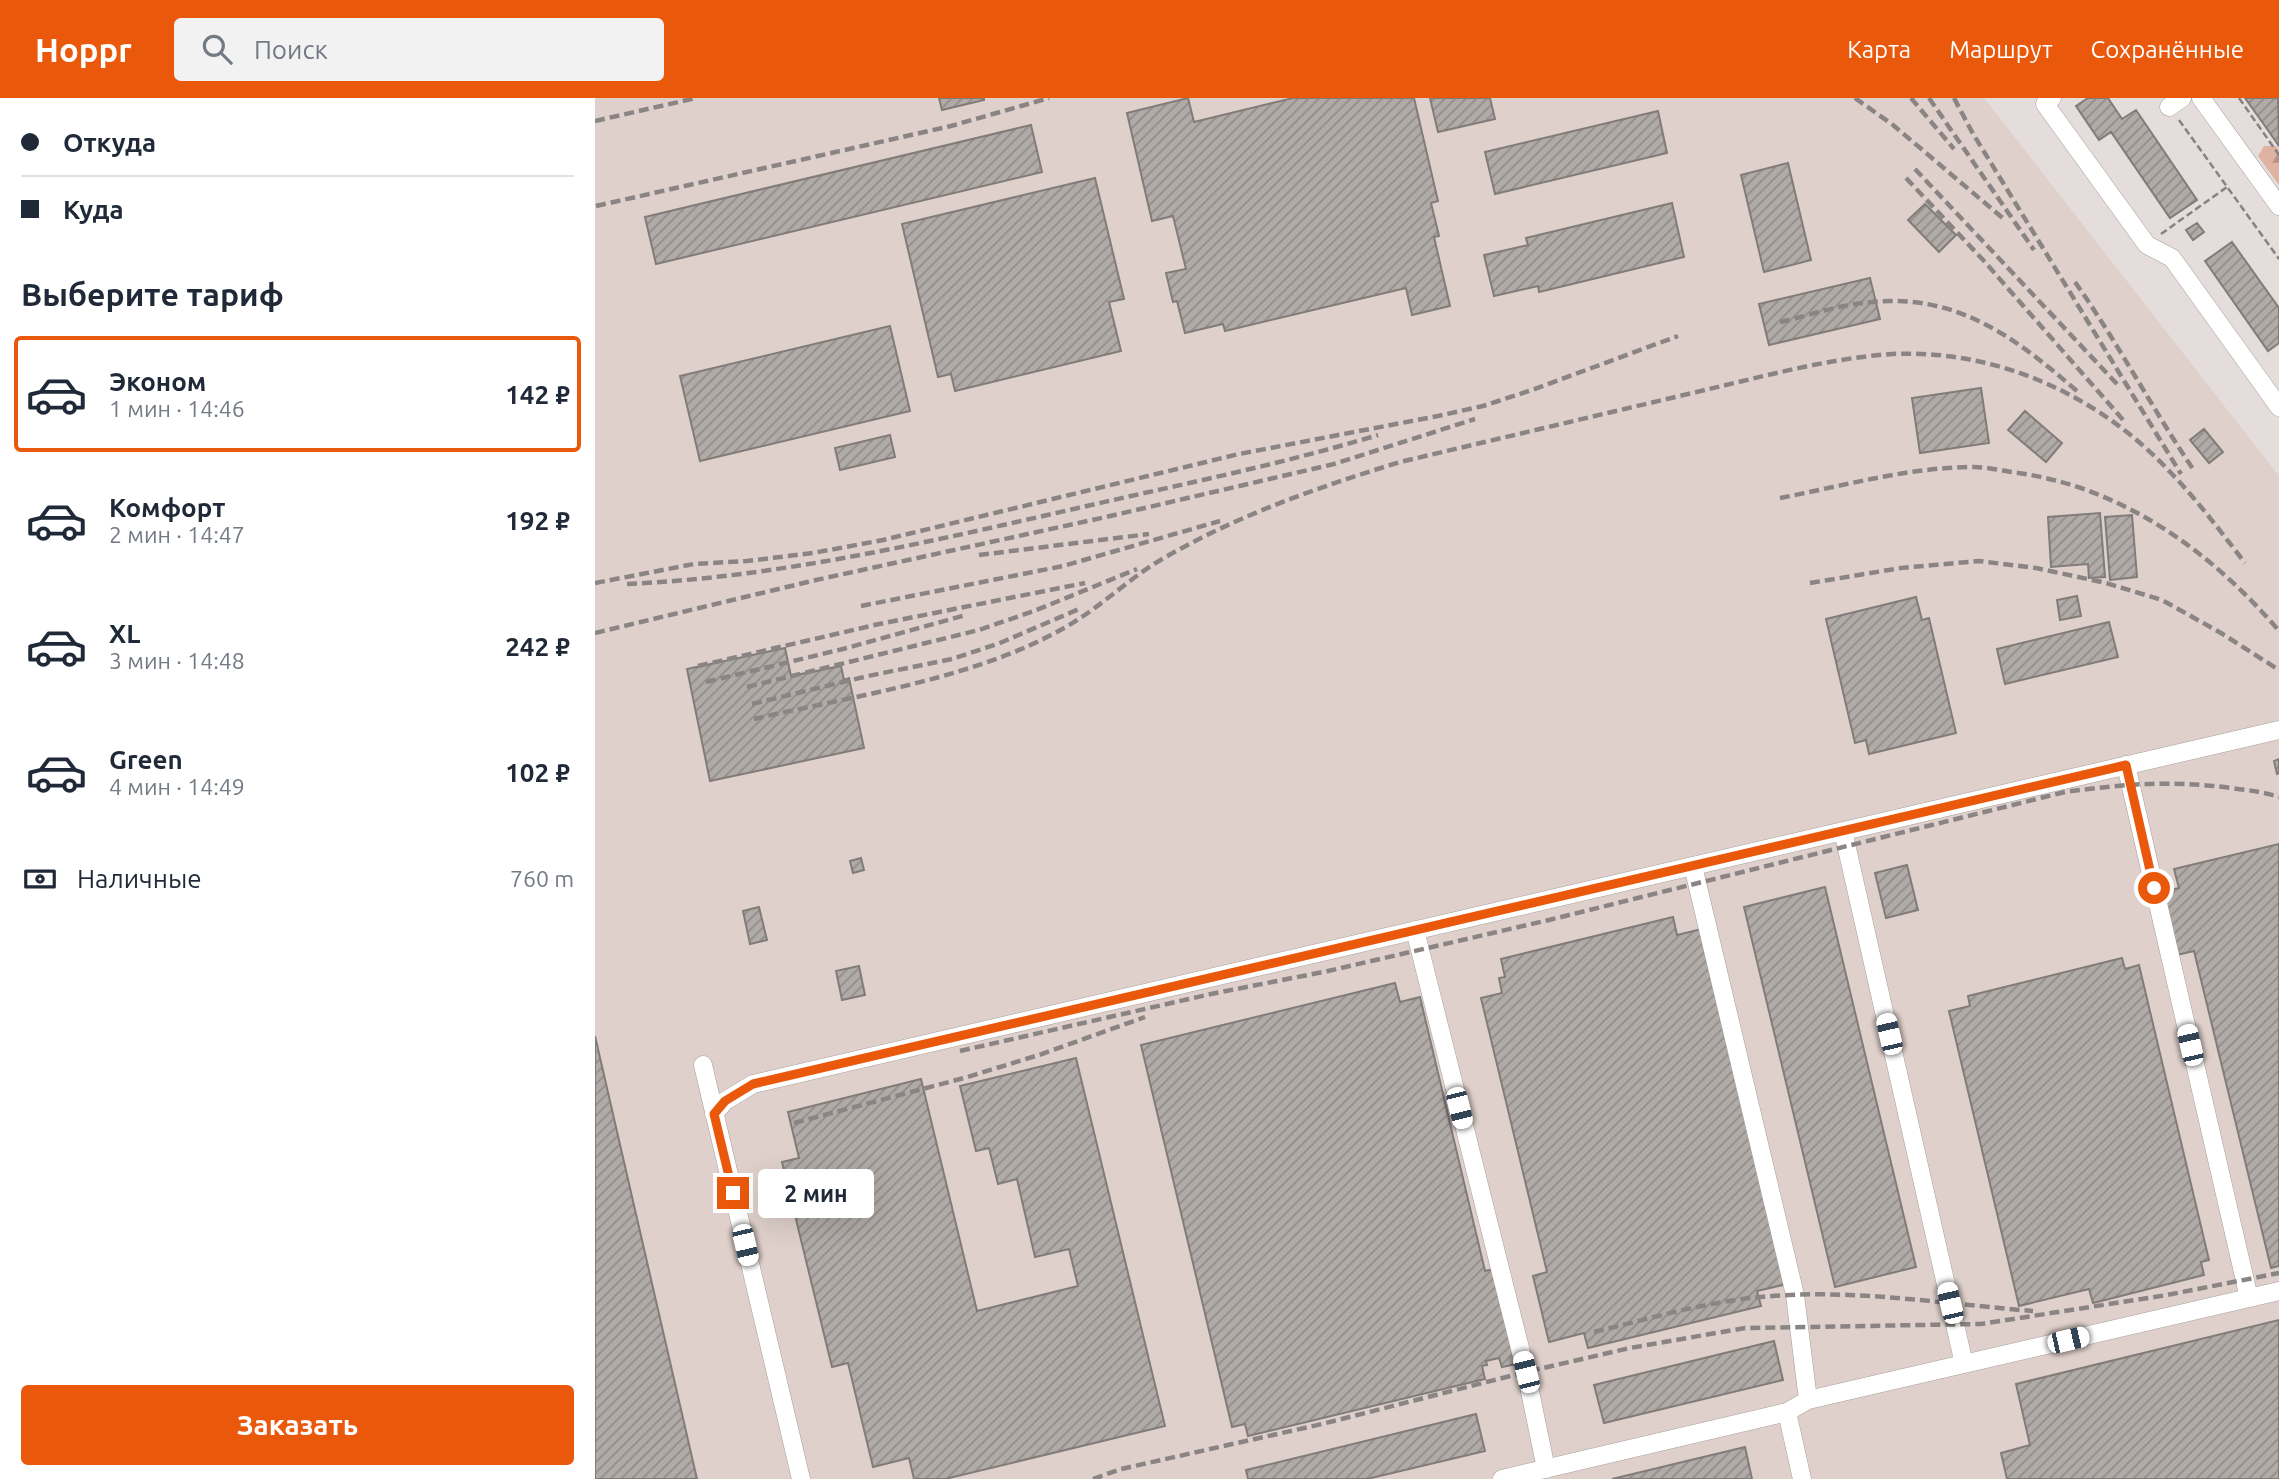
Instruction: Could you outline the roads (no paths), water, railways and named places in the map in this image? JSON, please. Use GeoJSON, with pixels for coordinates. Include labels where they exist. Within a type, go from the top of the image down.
{"type":"FeatureCollection","features":[{"type":"Feature","properties":{"kind":"street"},"geometry":{"type":"LineString","coordinates":[[2201,98],[2279,206]]}},
{"type":"Feature","properties":{"kind":"street"},"geometry":{"type":"LineString","coordinates":[[2046,100],[2147,245],[2172,258],[2279,407]]}},
{"type":"Feature","properties":{"kind":"street"},"geometry":{"type":"LineString","coordinates":[[714,1114],[725,1101],[753,1084],[2279,730]]}},
{"type":"Feature","properties":{"kind":"street"},"geometry":{"type":"LineString","coordinates":[[2126,765],[2249,1298]]}},
{"type":"Feature","properties":{"kind":"street"},"geometry":{"type":"LineString","coordinates":[[1843,831],[1964,1364]]}},
{"type":"Feature","properties":{"kind":"street"},"geometry":{"type":"LineString","coordinates":[[1693,866],[1795,1295],[1808,1400]]}},
{"type":"Feature","properties":{"kind":"street"},"geometry":{"type":"LineString","coordinates":[[1415,930],[1526,1372],[1546,1469]]}},
{"type":"Feature","properties":{"kind":"street"},"geometry":{"type":"LineString","coordinates":[[703,1065],[801,1479]]}},
{"type":"Feature","properties":{"kind":"street"},"geometry":{"type":"LineString","coordinates":[[1502,1479],[1787,1412],[1808,1400],[2279,1291]]}},
{"type":"Feature","properties":{"kind":"street"},"geometry":{"type":"LineString","coordinates":[[1787,1412],[1802,1479]]}},
{"type":"Feature","properties":{"kind":"railway"},"geometry":{"type":"LineString","coordinates":[[595,121],[696,98]]}},
{"type":"Feature","properties":{"kind":"railway"},"geometry":{"type":"LineString","coordinates":[[596,206],[951,126],[1049,98]]}},
{"type":"Feature","properties":{"kind":"railway"},"geometry":{"type":"LineString","coordinates":[[1855,98],[1893,125],[2005,220]]}},
{"type":"Feature","properties":{"kind":"railway"},"geometry":{"type":"LineString","coordinates":[[1911,98],[1954,149]]}},
{"type":"Feature","properties":{"kind":"railway"},"geometry":{"type":"LineString","coordinates":[[1929,98],[2034,250]]}},
{"type":"Feature","properties":{"kind":"railway"},"geometry":{"type":"LineString","coordinates":[[1954,98],[1972,132],[2181,474]]}},
{"type":"Feature","properties":{"kind":"railway"},"geometry":{"type":"LineString","coordinates":[[1915,169],[2117,384]]}},
{"type":"Feature","properties":{"kind":"railway"},"geometry":{"type":"LineString","coordinates":[[1906,178],[1984,261],[2124,421]]}},
{"type":"Feature","properties":{"kind":"railway"},"geometry":{"type":"LineString","coordinates":[[2075,282],[2195,472]]}},
{"type":"Feature","properties":{"kind":"railway"},"geometry":{"type":"LineString","coordinates":[[1780,322],[1863,303],[1896,301],[1926,304],[1954,311],[2005,335],[2077,391]]}},
{"type":"Feature","properties":{"kind":"railway"},"geometry":{"type":"LineString","coordinates":[[595,583],[694,564],[813,553],[883,540],[1239,454],[1483,406],[1678,336]]}},
{"type":"Feature","properties":{"kind":"railway"},"geometry":{"type":"LineString","coordinates":[[754,719],[913,684],[1029,646],[1077,620],[1151,566],[1221,528],[1279,503],[1400,462],[1821,363],[1869,356],[1932,355],[1970,360],[2008,369],[2079,400],[2112,421],[2171,473],[2245,563]]}},
{"type":"Feature","properties":{"kind":"railway"},"geometry":{"type":"LineString","coordinates":[[595,633],[816,580],[1334,464],[1475,419]]}},
{"type":"Feature","properties":{"kind":"railway"},"geometry":{"type":"LineString","coordinates":[[627,584],[741,574],[910,545],[1228,474],[1378,435]]}},
{"type":"Feature","properties":{"kind":"railway"},"geometry":{"type":"LineString","coordinates":[[1780,498],[1876,478],[1950,468],[1974,467],[2051,479],[2089,491],[2160,526],[2223,574],[2279,631]]}},
{"type":"Feature","properties":{"kind":"railway"},"geometry":{"type":"LineString","coordinates":[[861,606],[1063,566],[1220,521]]}},
{"type":"Feature","properties":{"kind":"railway"},"geometry":{"type":"LineString","coordinates":[[979,555],[1149,534]]}},
{"type":"Feature","properties":{"kind":"railway"},"geometry":{"type":"LineString","coordinates":[[1810,583],[1901,568],[1979,561],[2036,568],[2106,583],[2162,600],[2279,670]]}},
{"type":"Feature","properties":{"kind":"railway"},"geometry":{"type":"LineString","coordinates":[[747,687],[979,630],[1137,569]]}},
{"type":"Feature","properties":{"kind":"railway"},"geometry":{"type":"LineString","coordinates":[[698,666],[879,624],[1085,583]]}},
{"type":"Feature","properties":{"kind":"railway"},"geometry":{"type":"LineString","coordinates":[[752,704],[952,659],[1000,643],[1079,609]]}},
{"type":"Feature","properties":{"kind":"railway"},"geometry":{"type":"LineString","coordinates":[[706,682],[843,649],[966,615]]}},
{"type":"Feature","properties":{"kind":"railway"},"geometry":{"type":"LineString","coordinates":[[960,1051],[1549,920],[2065,792],[2128,785],[2168,784],[2231,788],[2279,797]]}},
{"type":"Feature","properties":{"kind":"railway"},"geometry":{"type":"LineString","coordinates":[[794,1123],[964,1078],[1039,1055],[1145,1017]]}},
{"type":"Feature","properties":{"kind":"railway"},"geometry":{"type":"LineString","coordinates":[[1093,1479],[1121,1469],[1322,1424],[1526,1372],[1630,1348],[1745,1328],[1981,1324],[2167,1295],[2279,1273]]}},
{"type":"Feature","properties":{"kind":"railway"},"geometry":{"type":"LineString","coordinates":[[1594,1332],[1719,1303],[1795,1295],[1897,1298],[2033,1311]]}}]}
